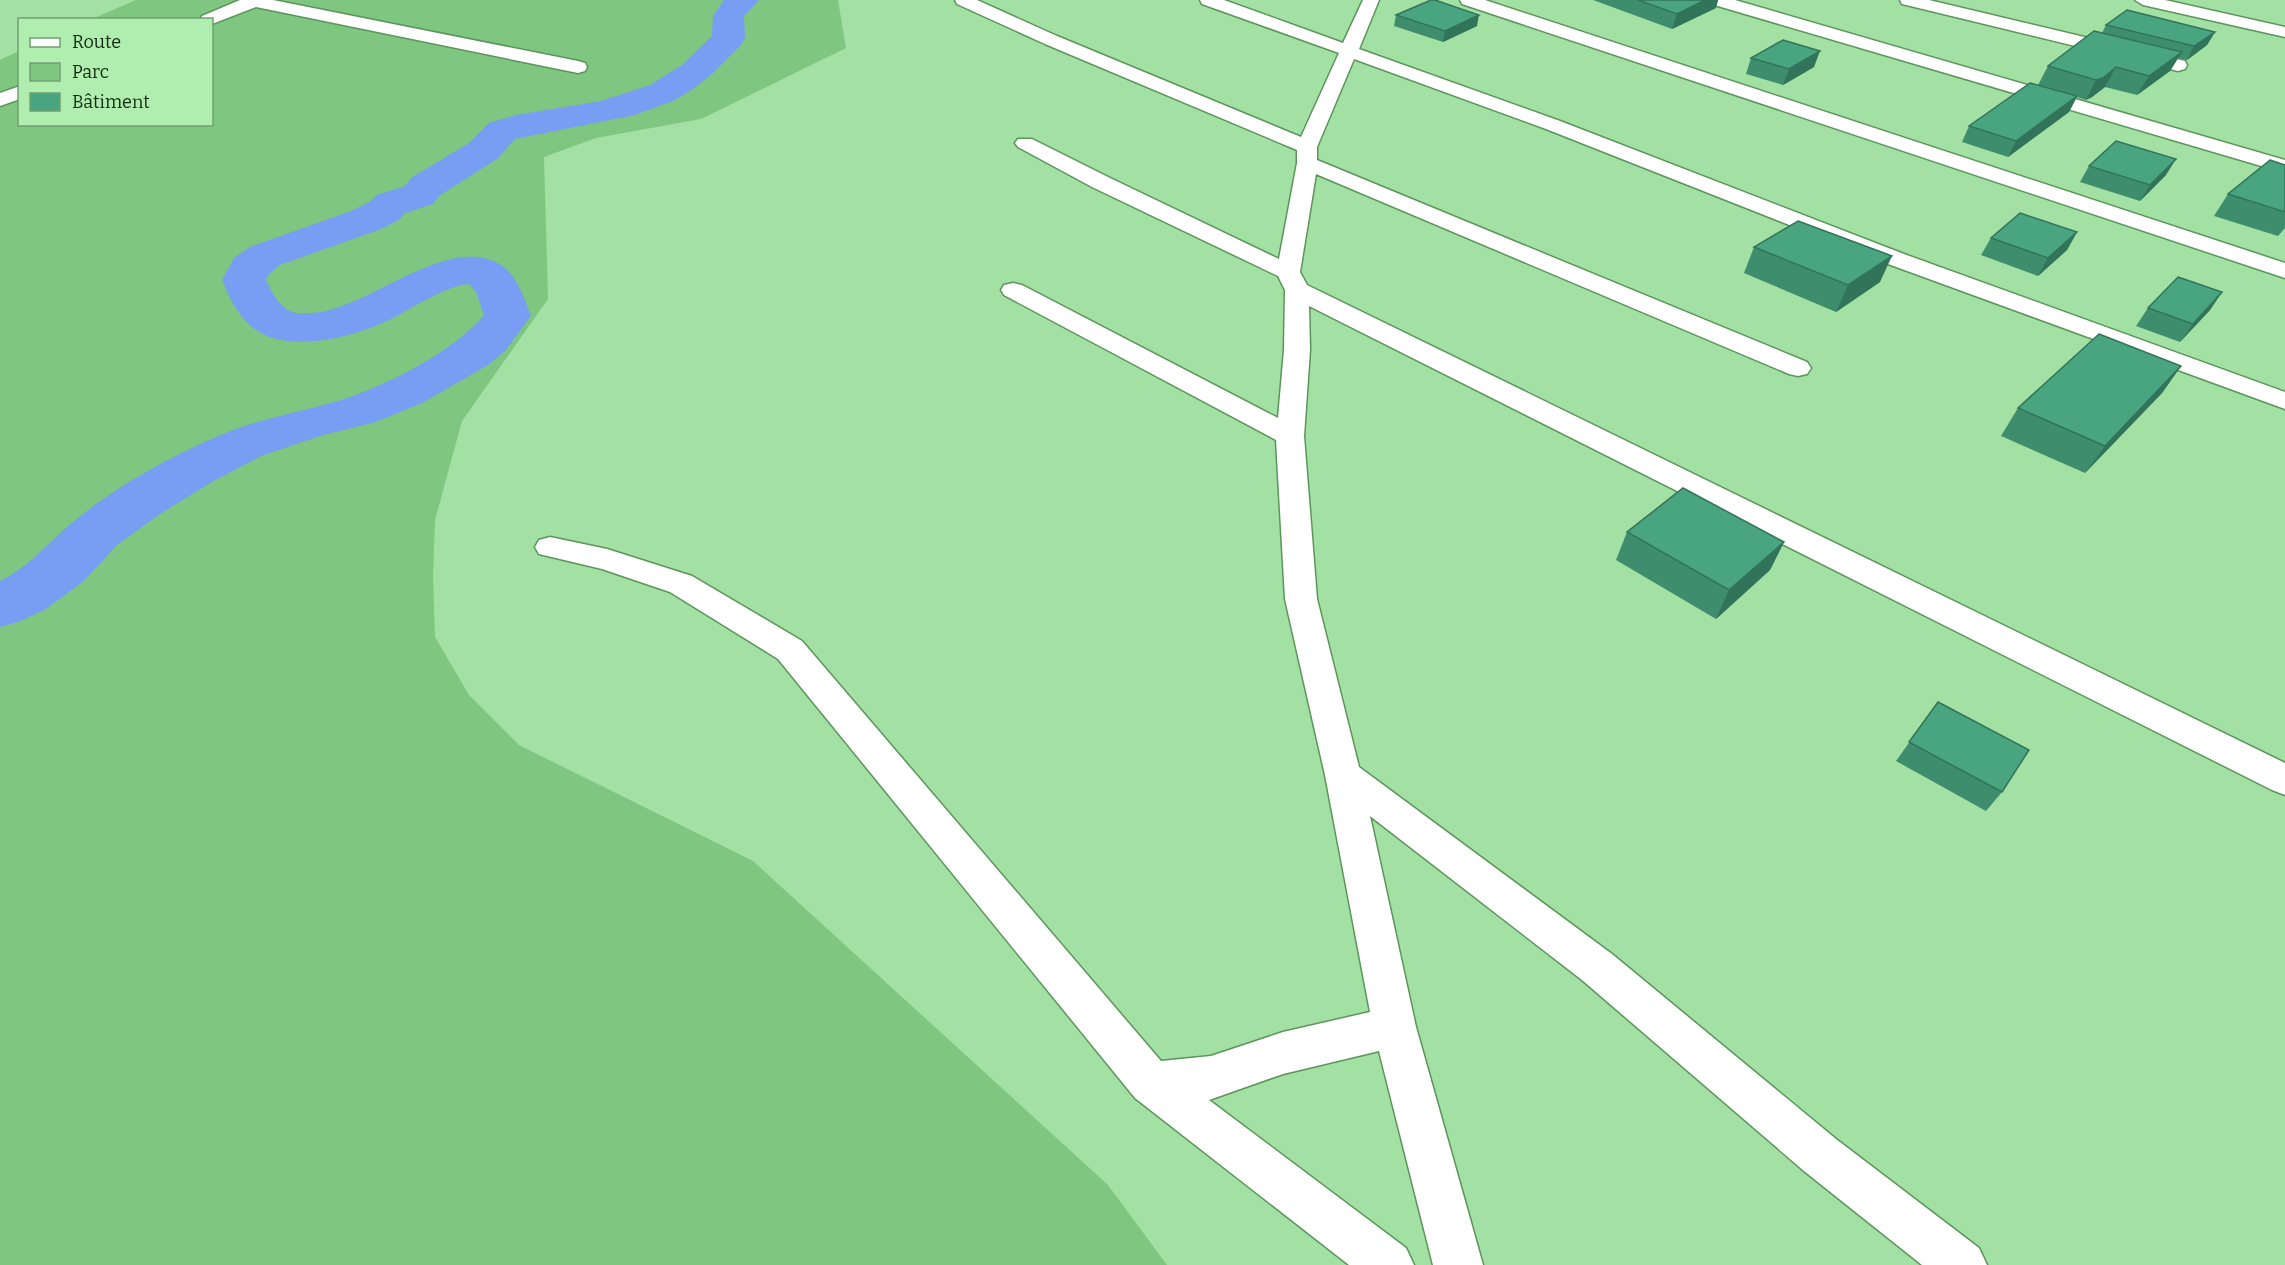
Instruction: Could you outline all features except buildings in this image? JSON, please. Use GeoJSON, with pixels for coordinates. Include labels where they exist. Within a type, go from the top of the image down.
{"type":"FeatureCollection","features":[{"type":"Feature","properties":{"kind":"street"},"geometry":{"type":"LineString","coordinates":[[963,0],[1307,155],[1798,368]]}},
{"type":"Feature","properties":{"kind":"street"},"geometry":{"type":"LineString","coordinates":[[1208,0],[1553,125],[1896,259],[2285,401]]}},
{"type":"Feature","properties":{"kind":"street"},"geometry":{"type":"LineString","coordinates":[[1371,0],[1307,155],[1292,281],[1297,350],[1290,436],[1300,599],[1343,775],[1394,1027],[1458,1265]]}},
{"type":"Feature","properties":{"kind":"street"},"geometry":{"type":"LineString","coordinates":[[1468,0],[2285,271]]}},
{"type":"Feature","properties":{"kind":"street"},"geometry":{"type":"LineString","coordinates":[[1717,0],[2285,167]]}},
{"type":"Feature","properties":{"kind":"street"},"geometry":{"type":"LineString","coordinates":[[1908,0],[2178,65]]}},
{"type":"Feature","properties":{"kind":"street"},"geometry":{"type":"LineString","coordinates":[[2143,0],[2285,32]]}},
{"type":"Feature","properties":{"kind":"street"},"geometry":{"type":"LineString","coordinates":[[213,18],[251,1],[578,67]]}},
{"type":"Feature","properties":{"kind":"street"},"geometry":{"type":"LineString","coordinates":[[0,100],[18,93]]}},
{"type":"Feature","properties":{"kind":"street"},"geometry":{"type":"LineString","coordinates":[[1025,143],[1292,281],[2285,780]]}},
{"type":"Feature","properties":{"kind":"street"},"geometry":{"type":"LineString","coordinates":[[1013,290],[1290,436]]}},
{"type":"Feature","properties":{"kind":"street"},"geometry":{"type":"LineString","coordinates":[[550,547],[607,560],[681,584],[789,650],[1150,1083],[1389,1265]]}},
{"type":"Feature","properties":{"kind":"street"},"geometry":{"type":"LineString","coordinates":[[1343,775],[1597,967],[1820,1155],[1962,1265]]}},
{"type":"Feature","properties":{"kind":"street"},"geometry":{"type":"LineString","coordinates":[[1150,1083],[1211,1078],[1283,1053],[1394,1027]]}},
{"type":"Feature","properties":{"kind":"green space"},"geometry":{"type":"Polygon","coordinates":[[[136,0],[838,0],[846,48],[701,119],[596,138],[544,157],[548,299],[462,421],[435,520],[433,577],[435,637],[469,695],[519,745],[753,861],[1108,1185],[1167,1265],[0,1265],[0,60],[18,51],[18,126],[213,126],[213,18],[94,18],[136,0]]]}},
{"type":"Feature","properties":{"kind":"waterway"},"geometry":{"type":"LineString","coordinates":[[0,606],[25,594],[64,566],[97,532],[140,501],[191,471],[242,445],[305,424],[358,411],[404,392],[471,355],[488,341],[508,316],[499,292],[488,276],[470,270],[440,277],[376,309],[343,322],[315,327],[294,327],[274,321],[260,309],[244,280],[250,267],[265,256],[366,220],[384,211],[391,204],[419,195],[425,187],[483,151],[502,131],[516,126],[622,107],[643,101],[681,82],[729,38],[728,16],[743,0]]}}]}
